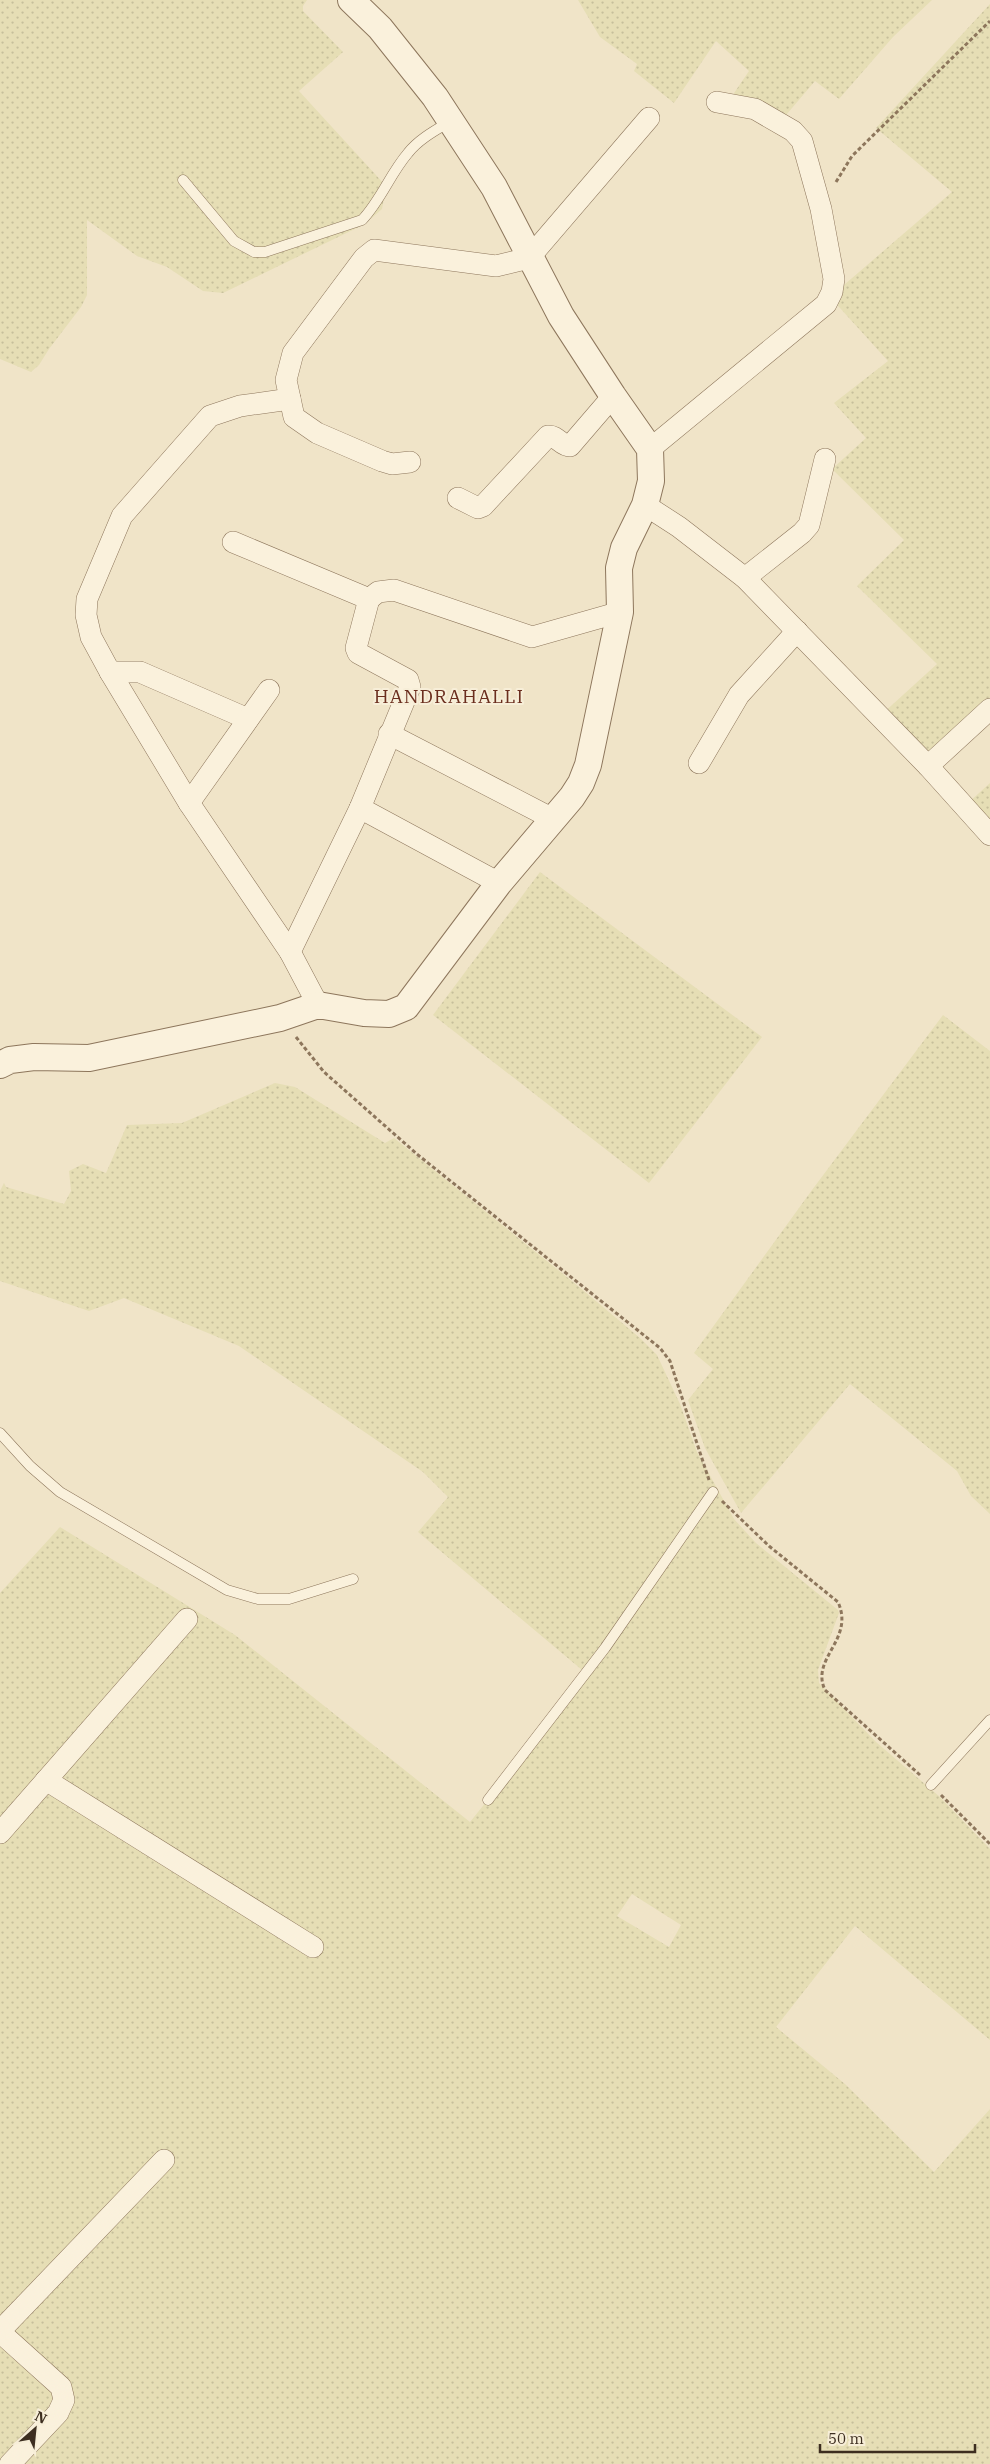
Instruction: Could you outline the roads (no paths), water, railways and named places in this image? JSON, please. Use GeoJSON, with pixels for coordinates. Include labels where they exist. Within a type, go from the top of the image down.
{"type":"FeatureCollection","features":[{"type":"Feature","properties":{"kind":"street"},"geometry":{"type":"LineString","coordinates":[[0,1065],[10,1060],[34,1057],[89,1058],[280,1018],[318,1005],[364,1013],[389,1014],[406,1007],[499,883],[581,783],[588,766],[620,612],[619,568],[622,554],[645,505],[651,481],[650,449],[561,316],[529,258],[494,187],[451,121],[435,97],[380,28],[351,0]]}},
{"type":"Feature","properties":{"kind":"street"},"geometry":{"type":"LineString","coordinates":[[650,449],[826,304],[832,292],[834,279],[821,209],[802,141],[797,134],[755,109],[717,102]]}},
{"type":"Feature","properties":{"kind":"street"},"geometry":{"type":"LineString","coordinates":[[410,462],[392,464],[382,461],[317,433],[294,416],[286,380],[293,353],[364,258],[374,250],[496,266],[529,258],[649,118]]}},
{"type":"Feature","properties":{"kind":"street"},"geometry":{"type":"LineString","coordinates":[[458,498],[474,507],[483,506],[548,436],[555,437],[565,446],[570,446],[613,396]]}},
{"type":"Feature","properties":{"kind":"street"},"geometry":{"type":"LineString","coordinates":[[290,398],[240,406],[210,416],[122,516],[87,599],[86,615],[91,637],[110,672],[188,803],[290,952],[318,1005]]}},
{"type":"Feature","properties":{"kind":"street"},"geometry":{"type":"LineString","coordinates":[[745,578],[802,533],[809,525],[825,459]]}},
{"type":"Feature","properties":{"kind":"street"},"geometry":{"type":"LineString","coordinates":[[645,505],[679,527],[745,578],[928,766],[990,835]]}},
{"type":"Feature","properties":{"kind":"street"},"geometry":{"type":"LineString","coordinates":[[233,542],[369,599]]}},
{"type":"Feature","properties":{"kind":"street"},"geometry":{"type":"LineString","coordinates":[[290,952],[360,808],[409,684],[408,680],[358,653],[356,648],[369,599],[378,592],[394,590],[532,637],[620,612]]}},
{"type":"Feature","properties":{"kind":"street"},"geometry":{"type":"LineString","coordinates":[[699,763],[740,695],[797,631]]}},
{"type":"Feature","properties":{"kind":"street"},"geometry":{"type":"LineString","coordinates":[[110,672],[140,672],[248,719]]}},
{"type":"Feature","properties":{"kind":"street"},"geometry":{"type":"LineString","coordinates":[[188,803],[268,690]]}},
{"type":"Feature","properties":{"kind":"street"},"geometry":{"type":"LineString","coordinates":[[928,766],[990,709]]}},
{"type":"Feature","properties":{"kind":"street"},"geometry":{"type":"LineString","coordinates":[[389,734],[553,819]]}},
{"type":"Feature","properties":{"kind":"street"},"geometry":{"type":"LineString","coordinates":[[360,808],[499,883]]}},
{"type":"Feature","properties":{"kind":"street"},"geometry":{"type":"LineString","coordinates":[[0,1833],[187,1619]]}},
{"type":"Feature","properties":{"kind":"street"},"geometry":{"type":"LineString","coordinates":[[46,1780],[313,1947]]}},
{"type":"Feature","properties":{"kind":"street"},"geometry":{"type":"LineString","coordinates":[[10,2464],[58,2413],[64,2400],[61,2387],[0,2332],[164,2160]]}},
{"type":"Feature","properties":{"kind":"lane"},"geometry":{"type":"LineString","coordinates":[[184,180],[234,241],[254,252],[265,252],[362,220],[373,209],[406,154],[422,140],[451,121]]}},
{"type":"Feature","properties":{"kind":"lane"},"geometry":{"type":"LineString","coordinates":[[0,1433],[30,1466],[60,1492],[227,1590],[258,1599],[289,1599],[353,1579]]}},
{"type":"Feature","properties":{"kind":"lane"},"geometry":{"type":"LineString","coordinates":[[488,1800],[605,1648],[713,1492]]}},
{"type":"Feature","properties":{"kind":"lane"},"geometry":{"type":"LineString","coordinates":[[932,1785],[990,1720]]}},
{"type":"Feature","properties":{"kind":"district","name":"HANDRAHALLI"},"geometry":{"type":"Point","coordinates":[449,696]}}]}
